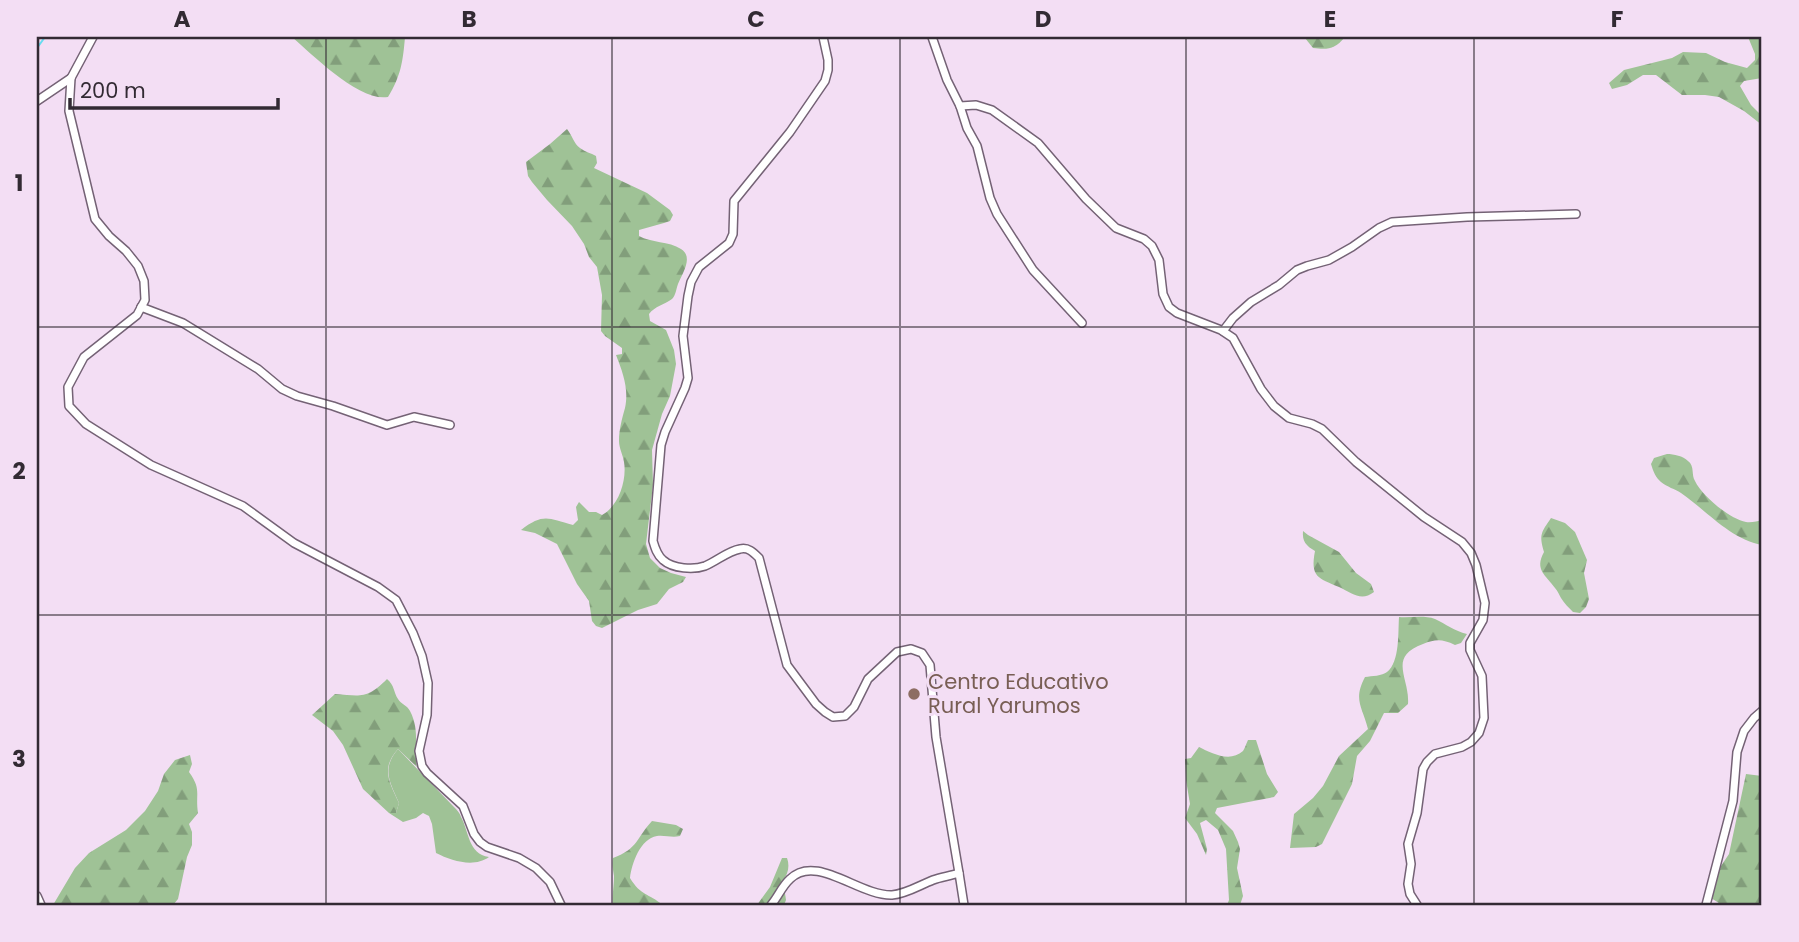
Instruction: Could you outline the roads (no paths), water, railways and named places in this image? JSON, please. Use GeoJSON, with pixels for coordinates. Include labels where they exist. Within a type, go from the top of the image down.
{"type":"FeatureCollection","features":[{"type":"Feature","properties":{"kind":"street"},"geometry":{"type":"LineString","coordinates":[[93,37],[71,78],[69,111],[94,219],[108,236],[127,251],[138,266],[144,281],[145,300],[137,315],[84,357],[68,387],[69,405],[86,424],[151,465],[237,502],[294,543],[378,587],[396,600],[422,656],[428,683],[427,715],[419,751],[422,766],[463,806],[480,842],[536,868],[550,882],[561,905]]}},
{"type":"Feature","properties":{"kind":"street"},"geometry":{"type":"LineString","coordinates":[[823,37],[828,60],[825,81],[790,132],[737,195],[734,201],[733,234],[729,243],[699,267],[691,282],[683,336],[688,378],[661,445],[653,541],[657,553],[664,561],[693,568],[703,567],[741,548],[751,550],[759,558],[787,665],[816,704],[833,717],[845,716],[854,707],[868,678],[897,652],[911,649],[922,653],[930,665],[936,737],[964,905]]}},
{"type":"Feature","properties":{"kind":"street"},"geometry":{"type":"LineString","coordinates":[[932,37],[947,80],[980,155],[990,198],[1002,223],[1033,270],[1082,323]]}},
{"type":"Feature","properties":{"kind":"street"},"geometry":{"type":"LineString","coordinates":[[37,101],[71,78]]}},
{"type":"Feature","properties":{"kind":"street"},"geometry":{"type":"LineString","coordinates":[[960,106],[992,110],[1038,143],[1086,199],[1116,228],[1144,239],[1152,246],[1159,260],[1163,294],[1169,307],[1177,313],[1223,331],[1237,341],[1261,389],[1273,406],[1289,418],[1322,429],[1363,468],[1434,524],[1462,542],[1471,553],[1485,603],[1481,624],[1470,643],[1473,659],[1481,672],[1485,718],[1479,733],[1471,742],[1435,754],[1424,765],[1418,813],[1408,844],[1411,864],[1408,884],[1410,894],[1417,905]]}},
{"type":"Feature","properties":{"kind":"street"},"geometry":{"type":"LineString","coordinates":[[1223,331],[1251,302],[1297,270],[1329,260],[1392,222],[1467,217],[1576,215]]}},
{"type":"Feature","properties":{"kind":"street"},"geometry":{"type":"LineString","coordinates":[[141,307],[183,323],[257,369],[282,389],[297,396],[387,425],[414,417],[450,425]]}},
{"type":"Feature","properties":{"kind":"street"},"geometry":{"type":"LineString","coordinates":[[1706,905],[1733,802],[1737,752],[1744,731],[1762,711]]}},
{"type":"Feature","properties":{"kind":"street"},"geometry":{"type":"LineString","coordinates":[[771,905],[788,880],[807,869],[820,870],[854,885],[891,895],[959,873]]}},
{"type":"Feature","properties":{"kind":"street"},"geometry":{"type":"LineString","coordinates":[[37,896],[41,905]]}},
{"type":"Feature","properties":{"kind":"waterway"},"geometry":{"type":"LineString","coordinates":[[37,48],[45,37]]}},
{"type":"Feature","properties":{"kind":"place","name":"Centro Educativo Rural Yarumos"},"geometry":{"type":"Point","coordinates":[914,694]}}]}
